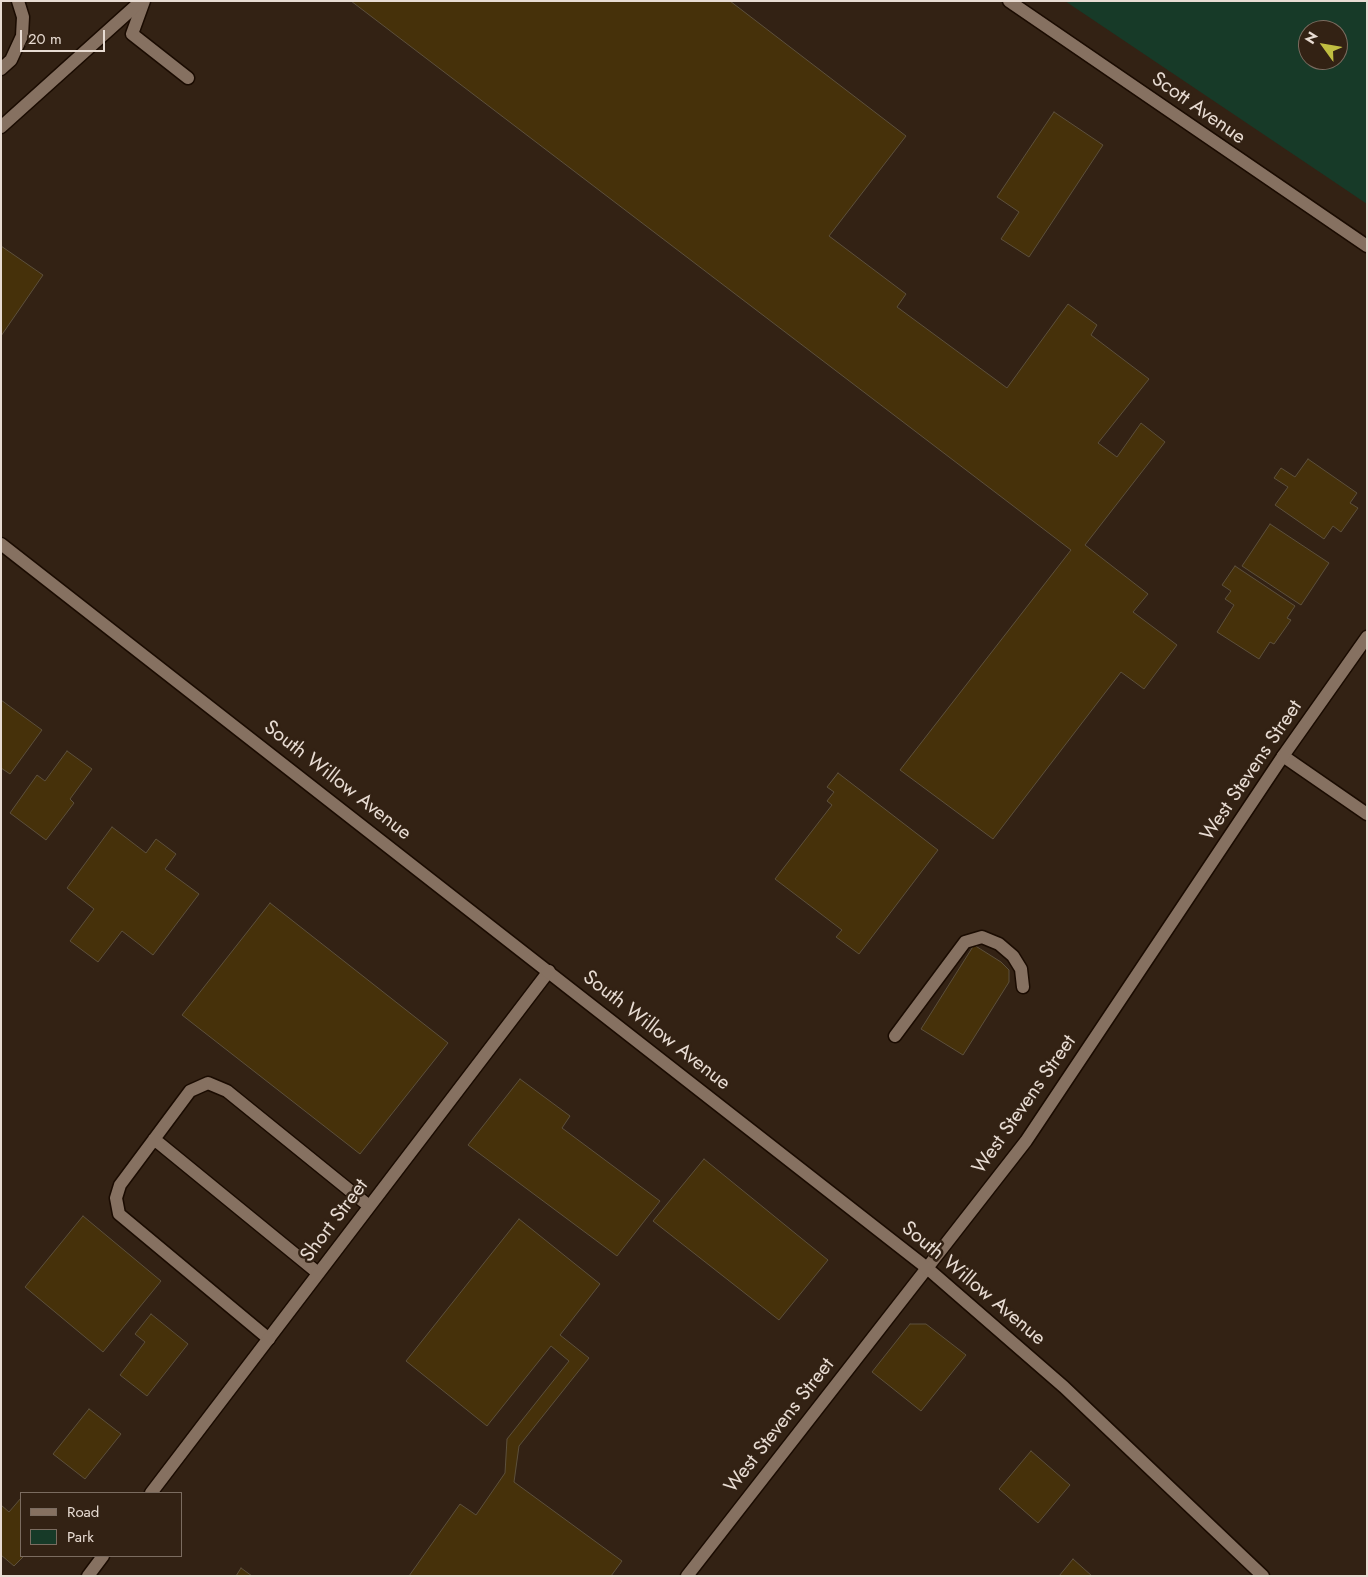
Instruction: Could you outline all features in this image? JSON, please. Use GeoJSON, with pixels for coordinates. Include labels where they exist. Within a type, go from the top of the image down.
{"type":"FeatureCollection","features":[{"type":"Feature","properties":{"kind":"street"},"geometry":{"type":"LineString","coordinates":[[1,69],[11,60],[22,36],[23,17],[18,1]]}},
{"type":"Feature","properties":{"kind":"street"},"geometry":{"type":"LineString","coordinates":[[143,1],[132,34],[188,78]]}},
{"type":"Feature","properties":{"kind":"street"},"geometry":{"type":"LineString","coordinates":[[1,127],[143,1]]}},
{"type":"Feature","properties":{"kind":"street","name":"Scott Avenue"},"geometry":{"type":"LineString","coordinates":[[1009,1],[1367,246]]}},
{"type":"Feature","properties":{"kind":"street","name":"South Willow Avenue"},"geometry":{"type":"LineString","coordinates":[[1,544],[927,1268],[1064,1387],[1263,1576]]}},
{"type":"Feature","properties":{"kind":"street","name":"West Stevens Street"},"geometry":{"type":"LineString","coordinates":[[687,1576],[1026,1141],[1284,756],[1367,637]]}},
{"type":"Feature","properties":{"kind":"street"},"geometry":{"type":"LineString","coordinates":[[1284,756],[1367,814]]}},
{"type":"Feature","properties":{"kind":"street"},"geometry":{"type":"LineString","coordinates":[[895,1036],[965,942],[982,937],[999,944],[1013,956],[1021,969],[1023,986]]}},
{"type":"Feature","properties":{"kind":"street","name":"Short Street"},"geometry":{"type":"LineString","coordinates":[[152,1492],[549,971]]}},
{"type":"Feature","properties":{"kind":"street"},"geometry":{"type":"LineString","coordinates":[[269,1338],[119,1214],[116,1198],[120,1185],[190,1091],[208,1084],[226,1091],[370,1206]]}},
{"type":"Feature","properties":{"kind":"street"},"geometry":{"type":"LineString","coordinates":[[154,1139],[318,1273]]}},
{"type":"Feature","properties":{"kind":"street"},"geometry":{"type":"LineString","coordinates":[[88,1576],[102,1557]]}},
{"type":"Feature","properties":{"kind":"green space"},"geometry":{"type":"Polygon","coordinates":[[[1065,1],[1367,1],[1367,204],[1065,1]]]}},
{"type":"Feature","properties":{"kind":"building"},"geometry":{"type":"Polygon","coordinates":[[[351,1],[730,1],[906,136],[829,236],[906,294],[897,307],[1007,388],[1068,304],[1097,325],[1091,335],[1149,379],[1098,443],[1117,457],[1141,423],[1165,442],[1085,545],[1148,594],[1133,612],[1177,645],[1144,689],[1121,672],[993,839],[900,770],[1071,550],[351,1]]]}},
{"type":"Feature","properties":{"kind":"building"},"geometry":{"type":"Polygon","coordinates":[[[1054,112],[1103,145],[1029,257],[1001,239],[1019,212],[997,197],[1054,112]]]}},
{"type":"Feature","properties":{"kind":"building"},"geometry":{"type":"Polygon","coordinates":[[[1,246],[43,275],[1,336],[1,246]]]}},
{"type":"Feature","properties":{"kind":"building"},"geometry":{"type":"Polygon","coordinates":[[[1308,459],[1357,493],[1350,503],[1358,508],[1341,532],[1333,526],[1324,539],[1275,505],[1288,487],[1274,478],[1281,468],[1295,477],[1308,459]]]}},
{"type":"Feature","properties":{"kind":"building"},"geometry":{"type":"Polygon","coordinates":[[[1270,524],[1329,563],[1301,605],[1242,566],[1270,524]]]}},
{"type":"Feature","properties":{"kind":"building"},"geometry":{"type":"Polygon","coordinates":[[[1235,566],[1295,606],[1287,618],[1291,620],[1274,644],[1270,642],[1259,659],[1217,632],[1234,605],[1225,599],[1231,591],[1222,585],[1235,566]]]}},
{"type":"Feature","properties":{"kind":"building"},"geometry":{"type":"Polygon","coordinates":[[[1,700],[42,730],[10,774],[1,768],[1,700]]]}},
{"type":"Feature","properties":{"kind":"building"},"geometry":{"type":"Polygon","coordinates":[[[67,751],[92,769],[70,799],[74,803],[46,840],[10,813],[37,775],[45,781],[67,751]]]}},
{"type":"Feature","properties":{"kind":"building"},"geometry":{"type":"Polygon","coordinates":[[[838,773],[938,850],[859,954],[836,937],[842,930],[775,879],[832,805],[827,801],[834,792],[827,787],[838,773]]]}},
{"type":"Feature","properties":{"kind":"building"},"geometry":{"type":"Polygon","coordinates":[[[112,827],[146,853],[156,839],[176,854],[165,869],[199,894],[153,955],[122,931],[98,962],[70,941],[94,909],[67,888],[112,827]]]}},
{"type":"Feature","properties":{"kind":"building"},"geometry":{"type":"Polygon","coordinates":[[[270,903],[448,1043],[360,1154],[182,1015],[270,903]]]}},
{"type":"Feature","properties":{"kind":"building"},"geometry":{"type":"Polygon","coordinates":[[[974,945],[1001,962],[1009,970],[1009,982],[963,1055],[921,1029],[974,945]]]}},
{"type":"Feature","properties":{"kind":"building"},"geometry":{"type":"Polygon","coordinates":[[[520,1079],[570,1116],[562,1128],[660,1201],[617,1256],[468,1145],[520,1079]]]}},
{"type":"Feature","properties":{"kind":"building"},"geometry":{"type":"Polygon","coordinates":[[[704,1159],[828,1260],[779,1320],[653,1221],[704,1159]]]}},
{"type":"Feature","properties":{"kind":"building"},"geometry":{"type":"Polygon","coordinates":[[[83,1216],[161,1281],[103,1352],[25,1287],[83,1216]]]}},
{"type":"Feature","properties":{"kind":"building"},"geometry":{"type":"Polygon","coordinates":[[[519,1219],[600,1284],[560,1335],[589,1358],[519,1446],[514,1482],[622,1561],[611,1576],[409,1576],[460,1504],[476,1515],[505,1473],[507,1439],[569,1361],[551,1346],[487,1426],[406,1361],[519,1219]]]}},
{"type":"Feature","properties":{"kind":"building"},"geometry":{"type":"Polygon","coordinates":[[[151,1314],[188,1344],[147,1396],[120,1375],[145,1342],[135,1334],[151,1314]]]}},
{"type":"Feature","properties":{"kind":"building"},"geometry":{"type":"Polygon","coordinates":[[[910,1324],[926,1324],[966,1355],[921,1411],[872,1372],[910,1324]]]}},
{"type":"Feature","properties":{"kind":"building"},"geometry":{"type":"Polygon","coordinates":[[[89,1409],[121,1434],[85,1479],[53,1454],[89,1409]]]}},
{"type":"Feature","properties":{"kind":"building"},"geometry":{"type":"Polygon","coordinates":[[[1031,1451],[1070,1485],[1038,1523],[999,1489],[1031,1451]]]}},
{"type":"Feature","properties":{"kind":"building"},"geometry":{"type":"Polygon","coordinates":[[[20,1499],[20,1557],[23,1557],[14,1566],[1,1555],[1,1505],[9,1512],[20,1499]]]}},
{"type":"Feature","properties":{"kind":"building"},"geometry":{"type":"Polygon","coordinates":[[[1073,1559],[1092,1576],[1059,1576],[1073,1559]]]}},
{"type":"Feature","properties":{"kind":"building"},"geometry":{"type":"Polygon","coordinates":[[[241,1568],[252,1576],[236,1576],[241,1568]]]}}]}
